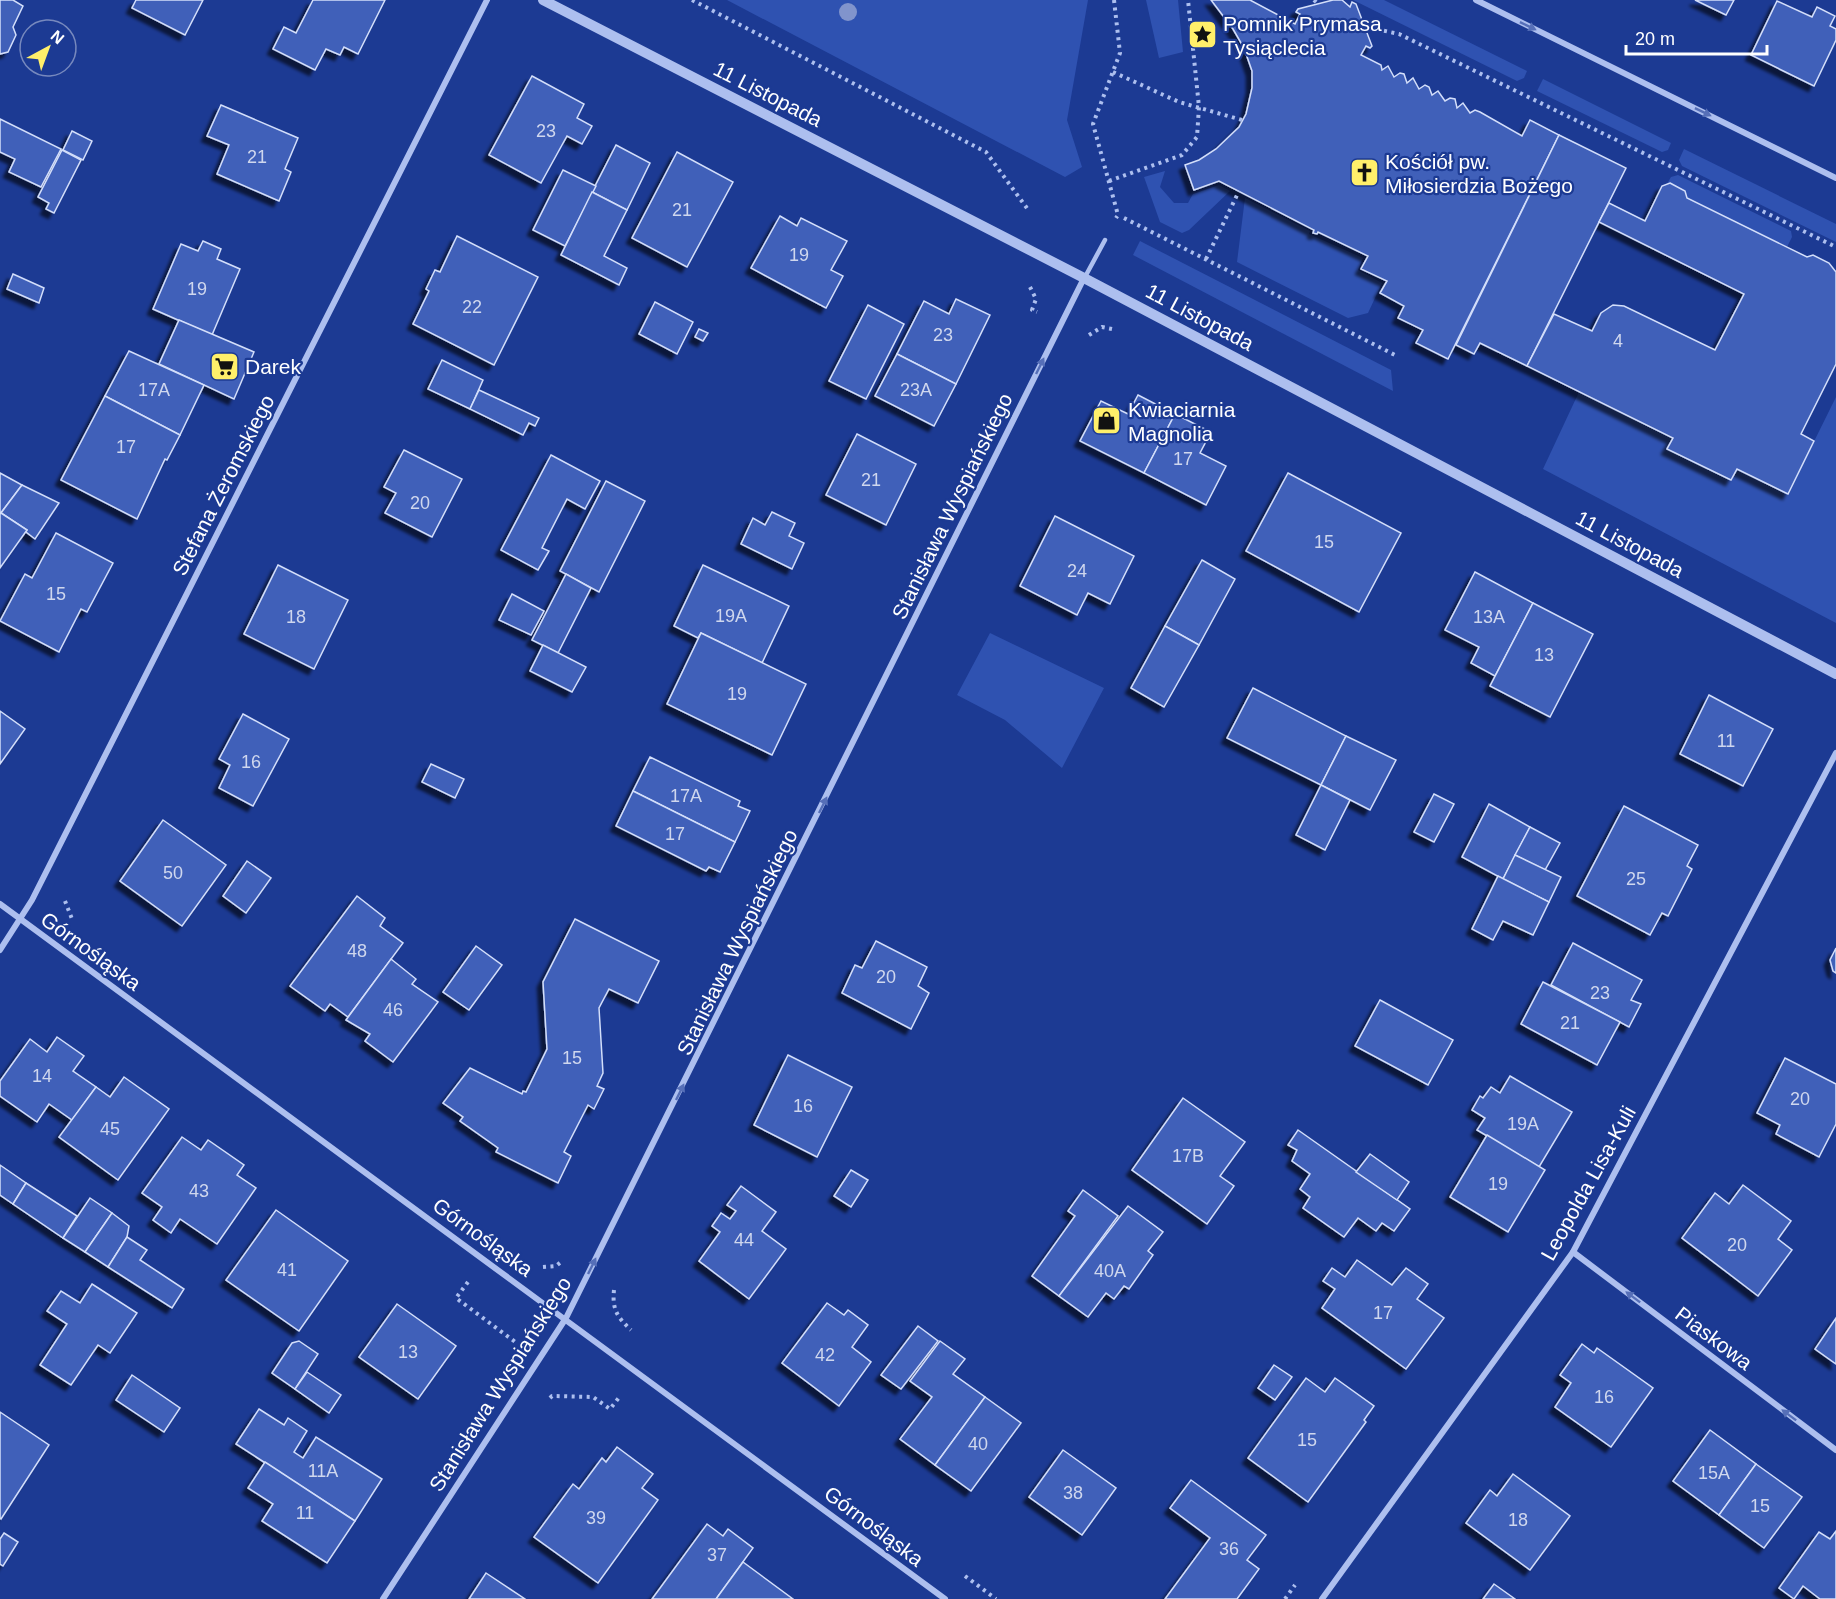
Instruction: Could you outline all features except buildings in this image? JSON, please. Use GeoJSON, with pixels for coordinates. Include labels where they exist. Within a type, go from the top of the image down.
{"type":"FeatureCollection","features":[{"type":"Feature","properties":{"kind":"street","name":"Stefana Żeromskiego"},"geometry":{"type":"LineString","coordinates":[[0,950],[20,919],[487,0]]}},
{"type":"Feature","properties":{"kind":"street","name":"11 Listopada"},"geometry":{"type":"LineString","coordinates":[[543,0],[1084,278],[1836,674]]}},
{"type":"Feature","properties":{"kind":"street"},"geometry":{"type":"LineString","coordinates":[[1476,0],[1836,178]]}},
{"type":"Feature","properties":{"kind":"street","name":"Stanisława Wyspiańskiego"},"geometry":{"type":"LineString","coordinates":[[383,1599],[566,1318],[1084,278]]}},
{"type":"Feature","properties":{"kind":"street","name":"Leopolda Lisa-Kuli"},"geometry":{"type":"LineString","coordinates":[[1323,1599],[1573,1252],[1836,753]]}},
{"type":"Feature","properties":{"kind":"street","name":"Górnośląska"},"geometry":{"type":"LineString","coordinates":[[0,904],[566,1318],[945,1599]]}},
{"type":"Feature","properties":{"kind":"street","name":"Piaskowa"},"geometry":{"type":"LineString","coordinates":[[1573,1252],[1836,1450]]}},
{"type":"Feature","properties":{"kind":"lane"},"geometry":{"type":"LineString","coordinates":[[1084,278],[1105,240]]}},
{"type":"Feature","properties":{"kind":"path"},"geometry":{"type":"LineString","coordinates":[[692,0],[986,152],[1029,212]]}},
{"type":"Feature","properties":{"kind":"path"},"geometry":{"type":"LineString","coordinates":[[1105,240],[1118,215],[1093,124],[1120,53],[1114,0]]}},
{"type":"Feature","properties":{"kind":"path"},"geometry":{"type":"LineString","coordinates":[[1109,181],[1182,154],[1197,137],[1199,107],[1188,0]]}},
{"type":"Feature","properties":{"kind":"path"},"geometry":{"type":"LineString","coordinates":[[1314,0],[1318,4]]}},
{"type":"Feature","properties":{"kind":"path"},"geometry":{"type":"LineString","coordinates":[[1362,26],[1399,34],[1836,247]]}},
{"type":"Feature","properties":{"kind":"path"},"geometry":{"type":"LineString","coordinates":[[1113,72],[1179,102],[1242,120]]}},
{"type":"Feature","properties":{"kind":"path"},"geometry":{"type":"LineString","coordinates":[[1206,259],[1239,191]]}},
{"type":"Feature","properties":{"kind":"path"},"geometry":{"type":"LineString","coordinates":[[1118,215],[1395,355]]}},
{"type":"Feature","properties":{"kind":"path"},"geometry":{"type":"LineString","coordinates":[[1023,281],[1036,299],[1032,310],[1085,337],[1102,327],[1114,330]]}},
{"type":"Feature","properties":{"kind":"path"},"geometry":{"type":"LineString","coordinates":[[66,896],[64,903],[68,914],[79,927]]}},
{"type":"Feature","properties":{"kind":"path"},"geometry":{"type":"LineString","coordinates":[[534,1263],[544,1267],[556,1266],[565,1258],[573,1245],[620,1270],[614,1288],[612,1306],[620,1320],[635,1334]]}},
{"type":"Feature","properties":{"kind":"path"},"geometry":{"type":"LineString","coordinates":[[485,1259],[456,1298],[518,1344],[505,1363],[552,1396],[593,1397],[610,1409],[638,1371]]}},
{"type":"Feature","properties":{"kind":"path"},"geometry":{"type":"LineString","coordinates":[[545,1406],[552,1396]]}},
{"type":"Feature","properties":{"kind":"path"},"geometry":{"type":"LineString","coordinates":[[959,1572],[996,1599]]}},
{"type":"Feature","properties":{"kind":"path"},"geometry":{"type":"LineString","coordinates":[[1285,1599],[1299,1580]]}},
{"type":"Feature","properties":{"kind":"shaded area"},"geometry":{"type":"Polygon","coordinates":[[[727,0],[1088,0],[1067,120],[1082,167],[1065,177],[727,0]]]}},
{"type":"Feature","properties":{"kind":"shaded area"},"geometry":{"type":"Polygon","coordinates":[[[1146,0],[1178,0],[1183,52],[1159,58],[1146,0]]]}},
{"type":"Feature","properties":{"kind":"shaded area"},"geometry":{"type":"Polygon","coordinates":[[[1353,0],[1384,0],[1527,71],[1524,78],[1517,81],[1353,0]]]}},
{"type":"Feature","properties":{"kind":"shaded area"},"geometry":{"type":"Polygon","coordinates":[[[1543,79],[1671,143],[1668,150],[1662,152],[1537,91],[1543,79]]]}},
{"type":"Feature","properties":{"kind":"shaded area"},"geometry":{"type":"Polygon","coordinates":[[[1684,149],[1836,224],[1836,242],[1682,166],[1679,160],[1684,149]]]}},
{"type":"Feature","properties":{"kind":"shaded area"},"geometry":{"type":"Polygon","coordinates":[[[1165,171],[1160,187],[1174,203],[1188,203],[1193,194],[1219,185],[1230,191],[1189,230],[1182,233],[1160,222],[1144,177],[1165,171]]]}},
{"type":"Feature","properties":{"kind":"shaded area"},"geometry":{"type":"Polygon","coordinates":[[[1678,175],[1791,231],[1792,237],[1787,247],[1687,198],[1685,191],[1667,184],[1671,177],[1678,175]]]}},
{"type":"Feature","properties":{"kind":"shaded area"},"geometry":{"type":"Polygon","coordinates":[[[1245,198],[1310,231],[1309,234],[1363,258],[1358,270],[1382,283],[1368,313],[1348,318],[1237,262],[1245,198]]]}},
{"type":"Feature","properties":{"kind":"shaded area"},"geometry":{"type":"Polygon","coordinates":[[[1140,241],[1391,370],[1393,391],[1133,255],[1140,241]]]}},
{"type":"Feature","properties":{"kind":"shaded area"},"geometry":{"type":"Polygon","coordinates":[[[1579,392],[1673,438],[1668,449],[1730,480],[1737,469],[1788,494],[1836,397],[1836,623],[1543,469],[1579,392]]]}},
{"type":"Feature","properties":{"kind":"shaded area"},"geometry":{"type":"Polygon","coordinates":[[[990,633],[1104,688],[1062,768],[1005,720],[957,695],[990,633]]]}},
{"type":"Feature","properties":{"kind":"place","name":"Pomnik Prymasa Tysiąclecia"},"geometry":{"type":"Point","coordinates":[1202,35]}},
{"type":"Feature","properties":{"kind":"place","name":"Kościół pw. Miłosierdzia Bożego"},"geometry":{"type":"Point","coordinates":[1364,173]}},
{"type":"Feature","properties":{"kind":"place","name":"Darek"},"geometry":{"type":"Point","coordinates":[224,366]}},
{"type":"Feature","properties":{"kind":"place","name":"Kwiaciarnia Magnolia"},"geometry":{"type":"Point","coordinates":[1107,421]}}]}
